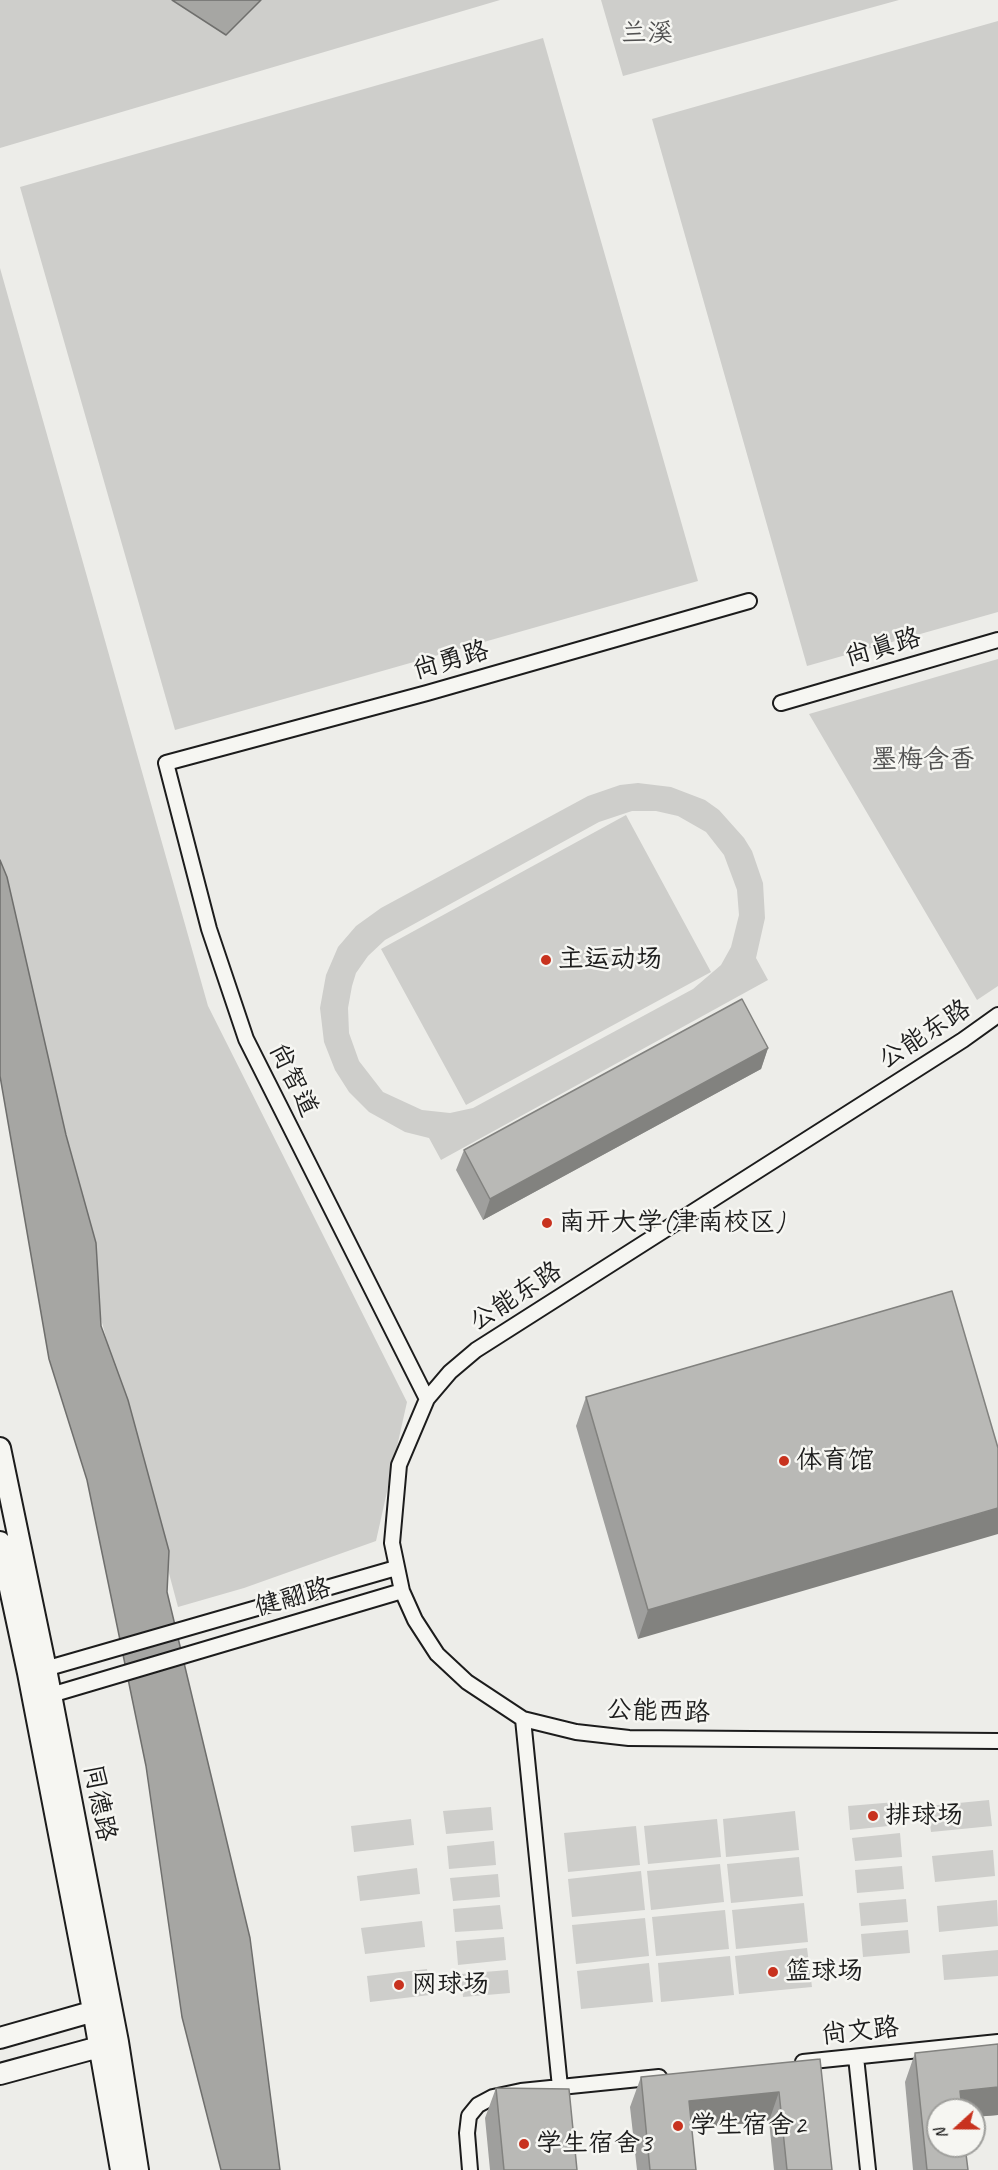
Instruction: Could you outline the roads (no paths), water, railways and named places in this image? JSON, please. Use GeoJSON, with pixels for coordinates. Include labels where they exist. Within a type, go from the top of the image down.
{"type":"FeatureCollection","features":[{"type":"Feature","properties":{"kind":"main road","name":"同德路"},"geometry":{"type":"LineString","coordinates":[[0,1448],[37,1671],[109,2044],[138,2170]]}},
{"type":"Feature","properties":{"kind":"main road","name":"同德路"},"geometry":{"type":"LineString","coordinates":[[0,1542],[37,1671]]}},
{"type":"Feature","properties":{"kind":"main road"},"geometry":{"type":"LineString","coordinates":[[0,2038],[102,2008]]}},
{"type":"Feature","properties":{"kind":"main road","name":"同德路"},"geometry":{"type":"LineString","coordinates":[[109,2044],[121,2170]]}},
{"type":"Feature","properties":{"kind":"main road"},"geometry":{"type":"LineString","coordinates":[[0,2074],[109,2044]]}},
{"type":"Feature","properties":{"kind":"street","name":"尚勇路"},"geometry":{"type":"LineString","coordinates":[[166,763],[427,693],[749,601]]}},
{"type":"Feature","properties":{"kind":"street","name":"尚真路"},"geometry":{"type":"LineString","coordinates":[[781,703],[998,640]]}},
{"type":"Feature","properties":{"kind":"street","name":"尚智道"},"geometry":{"type":"LineString","coordinates":[[166,763],[209,929],[246,1039],[427,1399]]}},
{"type":"Feature","properties":{"kind":"street","name":"公能东路"},"geometry":{"type":"LineString","coordinates":[[396,1568],[393,1543],[399,1465],[427,1399],[450,1372],[476,1350],[963,1040],[998,1015]]}},
{"type":"Feature","properties":{"kind":"street","name":"公能西路"},"geometry":{"type":"LineString","coordinates":[[396,1568],[402,1591],[436,1654],[467,1682],[523,1719],[576,1732],[629,1738],[998,1741]]}},
{"type":"Feature","properties":{"kind":"street","name":"健翮路"},"geometry":{"type":"LineString","coordinates":[[37,1671],[396,1568]]}},
{"type":"Feature","properties":{"kind":"street","name":"健翮路"},"geometry":{"type":"LineString","coordinates":[[42,1697],[402,1591]]}},
{"type":"Feature","properties":{"kind":"street"},"geometry":{"type":"LineString","coordinates":[[523,1719],[560,2087]]}},
{"type":"Feature","properties":{"kind":"street","name":"尚文路"},"geometry":{"type":"LineString","coordinates":[[785,2064],[998,2043]]}},
{"type":"Feature","properties":{"kind":"street"},"geometry":{"type":"LineString","coordinates":[[856,2057],[868,2170]]}},
{"type":"Feature","properties":{"kind":"street"},"geometry":{"type":"LineString","coordinates":[[470,2170],[466,2133],[469,2116],[478,2105],[493,2097],[560,2087],[678,2075]]}},
{"type":"Feature","properties":{"kind":"place","name":"主运动场"},"geometry":{"type":"Point","coordinates":[546,960]}},
{"type":"Feature","properties":{"kind":"place","name":"南开大学(津南校区)"},"geometry":{"type":"Point","coordinates":[547,1223]}},
{"type":"Feature","properties":{"kind":"place","name":"体育馆"},"geometry":{"type":"Point","coordinates":[784,1461]}},
{"type":"Feature","properties":{"kind":"place","name":"排球场"},"geometry":{"type":"Point","coordinates":[873,1816]}},
{"type":"Feature","properties":{"kind":"place","name":"篮球场"},"geometry":{"type":"Point","coordinates":[773,1972]}},
{"type":"Feature","properties":{"kind":"place","name":"网球场"},"geometry":{"type":"Point","coordinates":[399,1985]}},
{"type":"Feature","properties":{"kind":"place","name":"学生宿舍2"},"geometry":{"type":"Point","coordinates":[678,2126]}},
{"type":"Feature","properties":{"kind":"place","name":"学生宿舍3"},"geometry":{"type":"Point","coordinates":[524,2144]}},
{"type":"Feature","properties":{"kind":"park label","name":"兰溪"},"geometry":{"type":"Point","coordinates":[647,34]}},
{"type":"Feature","properties":{"kind":"park label","name":"墨梅含香"},"geometry":{"type":"Point","coordinates":[923,760]}}]}
